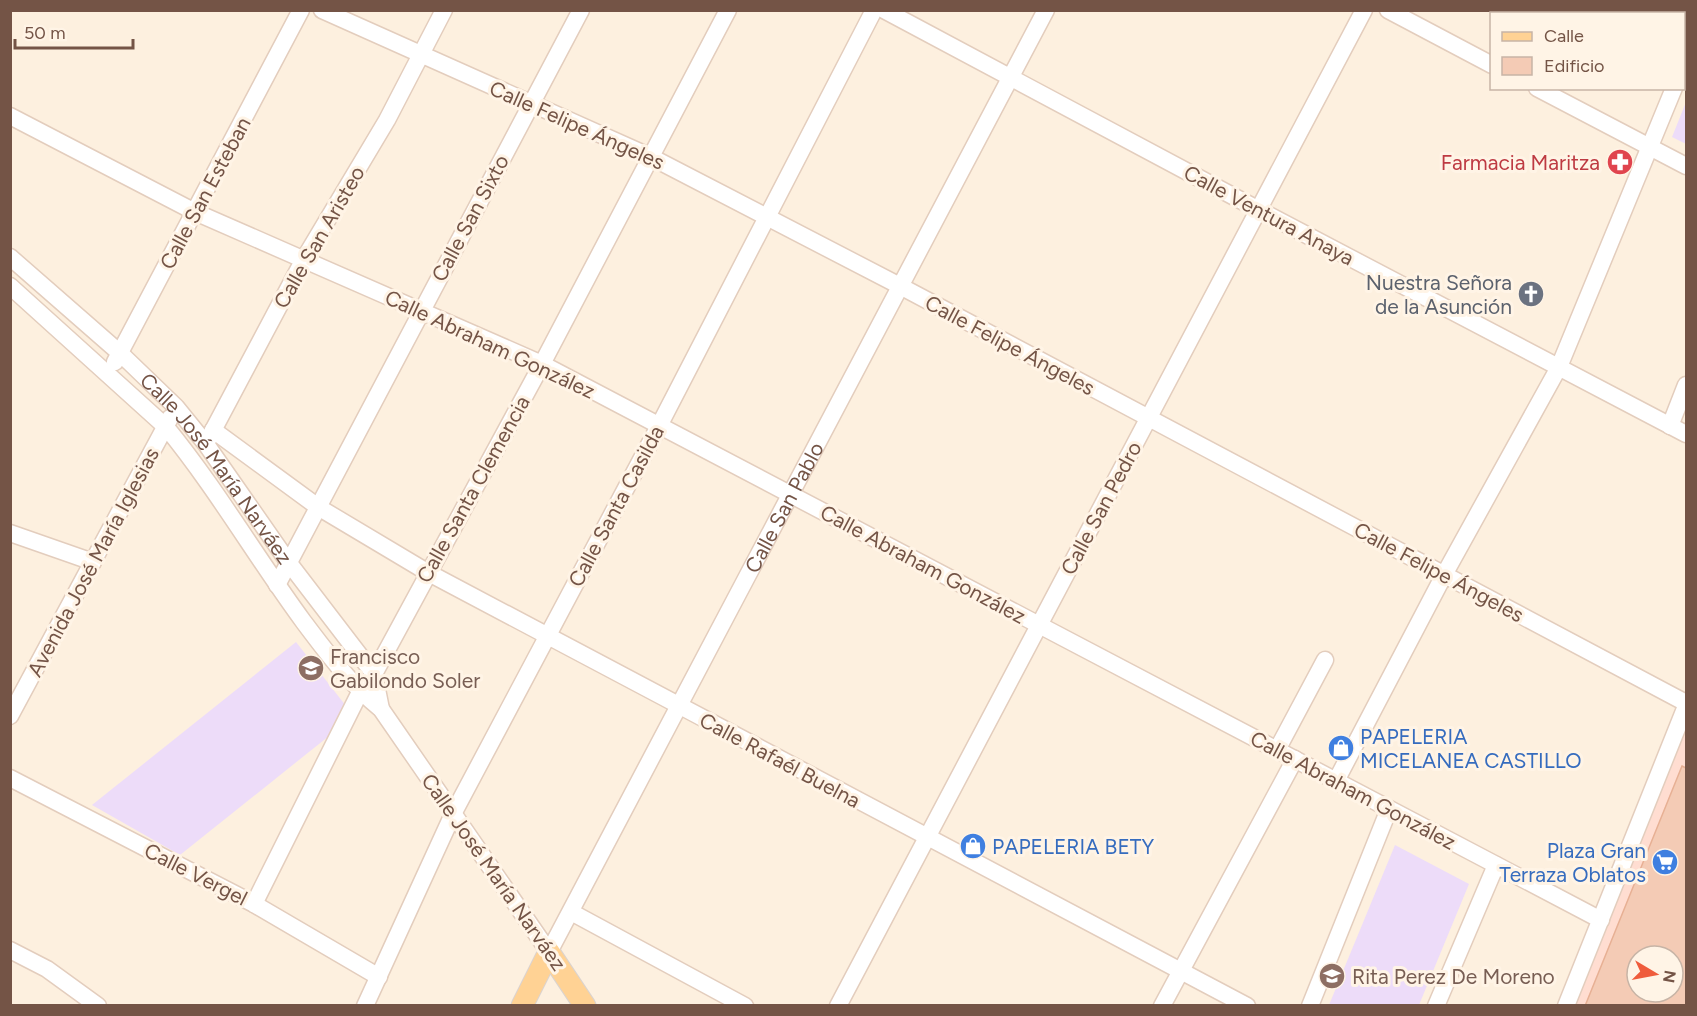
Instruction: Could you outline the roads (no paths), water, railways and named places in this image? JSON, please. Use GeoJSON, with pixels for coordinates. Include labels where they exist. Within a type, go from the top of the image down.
{"type":"FeatureCollection","features":[{"type":"Feature","properties":{"kind":"main road","name":"Calle San Pablo"},"geometry":{"type":"LineString","coordinates":[[522,1005],[549,952]]}},
{"type":"Feature","properties":{"kind":"main road","name":"Calle José María Narváez"},"geometry":{"type":"LineString","coordinates":[[549,952],[585,1005]]}},
{"type":"Feature","properties":{"kind":"street","name":"Calle San Esteban"},"geometry":{"type":"LineString","coordinates":[[107,373],[121,354],[301,10]]}},
{"type":"Feature","properties":{"kind":"street","name":"Calle Felipe Ángeles"},"geometry":{"type":"LineString","coordinates":[[322,10],[651,157],[900,286],[1686,704]]}},
{"type":"Feature","properties":{"kind":"street","name":"Calle San Aristeo"},"geometry":{"type":"LineString","coordinates":[[210,437],[304,259],[387,120],[444,10]]}},
{"type":"Feature","properties":{"kind":"street","name":"Calle San Sixto"},"geometry":{"type":"LineString","coordinates":[[276,585],[581,10]]}},
{"type":"Feature","properties":{"kind":"street","name":"Calle Santa Clemencia"},"geometry":{"type":"LineString","coordinates":[[254,904],[360,692],[374,674],[542,364],[728,10]]}},
{"type":"Feature","properties":{"kind":"street","name":"Calle Santa Casilda"},"geometry":{"type":"LineString","coordinates":[[365,1005],[453,814],[659,426],[874,10]]}},
{"type":"Feature","properties":{"kind":"street","name":"Calle Ventura Anaya"},"geometry":{"type":"LineString","coordinates":[[884,10],[1686,435]]}},
{"type":"Feature","properties":{"kind":"street","name":"Calle San Pablo"},"geometry":{"type":"LineString","coordinates":[[549,952],[1046,10]]}},
{"type":"Feature","properties":{"kind":"street","name":"Calle San Pedro"},"geometry":{"type":"LineString","coordinates":[[838,1005],[1364,10]]}},
{"type":"Feature","properties":{"kind":"street"},"geometry":{"type":"LineString","coordinates":[[1388,10],[1490,64]]}},
{"type":"Feature","properties":{"kind":"street"},"geometry":{"type":"LineString","coordinates":[[1541,90],[1686,166]]}},
{"type":"Feature","properties":{"kind":"street"},"geometry":{"type":"LineString","coordinates":[[1336,781],[1444,575],[1558,367],[1673,90]]}},
{"type":"Feature","properties":{"kind":"street","name":"Calle Abraham González"},"geometry":{"type":"LineString","coordinates":[[10,116],[195,212],[542,364],[1601,920]]}},
{"type":"Feature","properties":{"kind":"street","name":"Calle José María Narváez"},"geometry":{"type":"LineString","coordinates":[[10,257],[121,354],[210,437],[289,563],[374,674],[381,710]]}},
{"type":"Feature","properties":{"kind":"street","name":"Calle José María Narváez"},"geometry":{"type":"LineString","coordinates":[[10,286],[166,427],[276,585],[334,663],[360,692],[381,710],[549,952]]}},
{"type":"Feature","properties":{"kind":"street"},"geometry":{"type":"LineString","coordinates":[[1670,426],[1686,385]]}},
{"type":"Feature","properties":{"kind":"street","name":"Avenida José María Iglesias"},"geometry":{"type":"LineString","coordinates":[[10,716],[176,407]]}},
{"type":"Feature","properties":{"kind":"street"},"geometry":{"type":"LineString","coordinates":[[184,450],[210,437]]}},
{"type":"Feature","properties":{"kind":"street","name":"Calle Rafaél Buelna"},"geometry":{"type":"LineString","coordinates":[[210,437],[318,507],[427,573],[1247,1005]]}},
{"type":"Feature","properties":{"kind":"street"},"geometry":{"type":"LineString","coordinates":[[10,533],[93,562]]}},
{"type":"Feature","properties":{"kind":"street"},"geometry":{"type":"LineString","coordinates":[[1277,750],[1324,660]]}},
{"type":"Feature","properties":{"kind":"street"},"geometry":{"type":"LineString","coordinates":[[1566,1005],[1686,704]]}},
{"type":"Feature","properties":{"kind":"street"},"geometry":{"type":"LineString","coordinates":[[1162,1005],[1295,759]]}},
{"type":"Feature","properties":{"kind":"street","name":"Calle Vergel"},"geometry":{"type":"LineString","coordinates":[[10,778],[254,904],[379,977]]}},
{"type":"Feature","properties":{"kind":"street"},"geometry":{"type":"LineString","coordinates":[[1310,1005],[1389,809]]}},
{"type":"Feature","properties":{"kind":"street"},"geometry":{"type":"LineString","coordinates":[[1436,1005],[1496,865]]}},
{"type":"Feature","properties":{"kind":"street"},"geometry":{"type":"LineString","coordinates":[[571,912],[745,1005]]}},
{"type":"Feature","properties":{"kind":"street"},"geometry":{"type":"LineString","coordinates":[[10,950],[47,969],[98,1005]]}},
{"type":"Feature","properties":{"kind":"place","name":"Farmacia Maritza"},"geometry":{"type":"Point","coordinates":[1620,162]}},
{"type":"Feature","properties":{"kind":"place","name":"Nuestra Señora de la Asunción"},"geometry":{"type":"Point","coordinates":[1531,294]}},
{"type":"Feature","properties":{"kind":"place","name":"Francisco Gabilondo Soler"},"geometry":{"type":"Point","coordinates":[311,668]}},
{"type":"Feature","properties":{"kind":"place","name":"PAPELERIA MICELANEA CASTILLO"},"geometry":{"type":"Point","coordinates":[1341,748]}},
{"type":"Feature","properties":{"kind":"place","name":"PAPELERIA BETY"},"geometry":{"type":"Point","coordinates":[973,846]}},
{"type":"Feature","properties":{"kind":"place","name":"Plaza Gran Terraza Oblatos"},"geometry":{"type":"Point","coordinates":[1665,862]}},
{"type":"Feature","properties":{"kind":"place","name":"Rita Perez De Moreno"},"geometry":{"type":"Point","coordinates":[1332,976]}}]}
